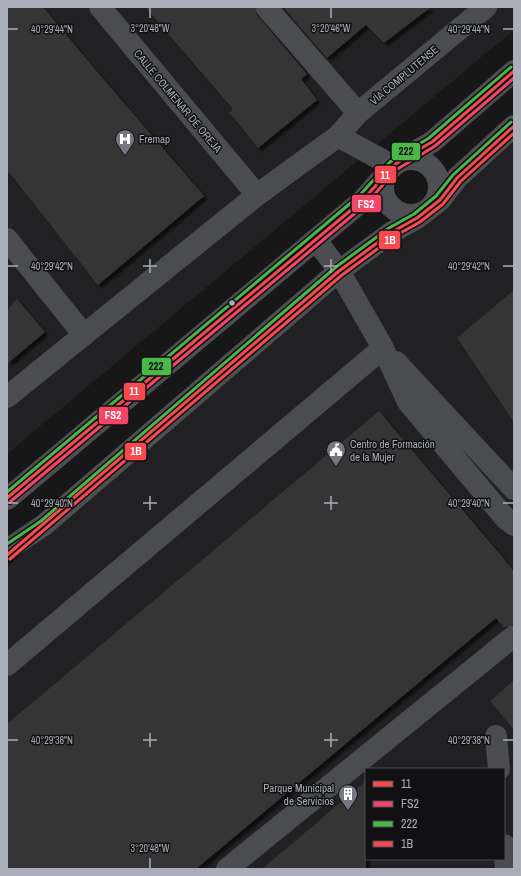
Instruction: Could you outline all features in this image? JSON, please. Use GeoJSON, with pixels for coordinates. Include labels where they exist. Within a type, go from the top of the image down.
{"type":"FeatureCollection","features":[{"type":"Feature","properties":{"kind":"main road"},"geometry":{"type":"LineString","coordinates":[[11,495],[363,200],[393,166],[400,161],[409,159],[426,163],[433,169],[438,177],[440,186],[438,195],[428,210],[419,214],[410,215],[401,213],[393,208],[387,201],[384,192],[384,182],[386,173],[393,166],[404,158],[432,142],[514,71]]}},
{"type":"Feature","properties":{"kind":"main road"},"geometry":{"type":"LineString","coordinates":[[7,550],[44,525],[339,271],[392,232],[417,218],[440,200],[457,178],[514,126]]}},
{"type":"Feature","properties":{"kind":"street","name":"CALLE COLMENAR DE OREJA"},"geometry":{"type":"LineString","coordinates":[[100,7],[257,196]]}},
{"type":"Feature","properties":{"kind":"street"},"geometry":{"type":"LineString","coordinates":[[266,7],[358,113]]}},
{"type":"Feature","properties":{"kind":"street","name":"VÍA COMPLUTENSE"},"geometry":{"type":"LineString","coordinates":[[338,136],[358,113],[486,7]]}},
{"type":"Feature","properties":{"kind":"street"},"geometry":{"type":"LineString","coordinates":[[7,397],[257,196],[338,136],[393,166]]}},
{"type":"Feature","properties":{"kind":"street"},"geometry":{"type":"LineString","coordinates":[[7,238],[84,335]]}},
{"type":"Feature","properties":{"kind":"street"},"geometry":{"type":"LineString","coordinates":[[316,240],[339,271],[383,348],[408,402],[506,519],[514,525]]}},
{"type":"Feature","properties":{"kind":"street"},"geometry":{"type":"LineString","coordinates":[[383,348],[514,489]]}},
{"type":"Feature","properties":{"kind":"street"},"geometry":{"type":"LineString","coordinates":[[7,665],[383,348]]}},
{"type":"Feature","properties":{"kind":"street"},"geometry":{"type":"LineString","coordinates":[[7,555],[44,525]]}},
{"type":"Feature","properties":{"kind":"street"},"geometry":{"type":"LineString","coordinates":[[227,869],[514,636]]}},
{"type":"Feature","properties":{"kind":"street"},"geometry":{"type":"LineString","coordinates":[[496,736],[499,768]]}},
{"type":"Feature","properties":{"kind":"street"},"geometry":{"type":"LineString","coordinates":[[505,857],[506,869]]}},
{"type":"Feature","properties":{"kind":"shaded area"},"geometry":{"type":"Polygon","coordinates":[[[7,7],[514,7],[514,30],[7,454],[7,7]]]}},
{"type":"Feature","properties":{"kind":"shaded area","name":"Parque Municipal de Servicios"},"geometry":{"type":"Polygon","coordinates":[[[514,126],[514,869],[7,869],[7,567],[514,126]]]}},
{"type":"Feature","properties":{"kind":"building"},"geometry":{"type":"Polygon","coordinates":[[[7,7],[43,7],[204,196],[98,285],[7,170],[7,7]]]}},
{"type":"Feature","properties":{"kind":"building"},"geometry":{"type":"Polygon","coordinates":[[[145,7],[254,7],[257,15],[307,74],[301,79],[317,100],[258,148],[229,112],[233,109],[145,7]]]}},
{"type":"Feature","properties":{"kind":"building"},"geometry":{"type":"Polygon","coordinates":[[[283,7],[431,7],[384,43],[366,25],[327,58],[283,7]]]}},
{"type":"Feature","properties":{"kind":"building"},"geometry":{"type":"Polygon","coordinates":[[[514,290],[514,422],[457,338],[514,290]]]}},
{"type":"Feature","properties":{"kind":"building"},"geometry":{"type":"Polygon","coordinates":[[[17,299],[45,332],[7,364],[7,311],[17,299]]]}},
{"type":"Feature","properties":{"kind":"building"},"geometry":{"type":"Polygon","coordinates":[[[379,411],[514,571],[514,624],[504,628],[496,618],[196,869],[7,869],[7,724],[379,411]]]}},
{"type":"Feature","properties":{"kind":"building"},"geometry":{"type":"Polygon","coordinates":[[[514,680],[514,730],[490,701],[514,680]]]}},
{"type":"Feature","properties":{"kind":"building","name":"Parque Municipal de Servicios"},"geometry":{"type":"Polygon","coordinates":[[[365,782],[366,869],[262,869],[365,782]]]}},
{"type":"Feature","properties":{"kind":"transit line","name":"222"},"geometry":{"type":"LineString","coordinates":[[7,492],[359,196],[390,162],[429,138],[511,67]]}},
{"type":"Feature","properties":{"kind":"transit line","name":"11"},"geometry":{"type":"LineString","coordinates":[[7,498],[363,200],[393,166],[432,142],[514,71]]}},
{"type":"Feature","properties":{"kind":"transit line","name":"FS2"},"geometry":{"type":"LineString","coordinates":[[10,502],[366,204],[396,170],[435,146],[514,78]]}},
{"type":"Feature","properties":{"kind":"transit line","name":"222"},"geometry":{"type":"LineString","coordinates":[[7,544],[41,521],[336,267],[389,228],[414,214],[436,196],[453,175],[511,122]]}},
{"type":"Feature","properties":{"kind":"transit line","name":"11"},"geometry":{"type":"LineString","coordinates":[[7,555],[339,271],[392,232],[417,218],[440,200],[457,178],[514,126]]}},
{"type":"Feature","properties":{"kind":"transit line","name":"1B"},"geometry":{"type":"LineString","coordinates":[[10,559],[342,275],[395,236],[420,222],[443,204],[461,181],[514,133]]}},
{"type":"Feature","properties":{"kind":"place","name":"Fremap"},"geometry":{"type":"Point","coordinates":[125,156]}},
{"type":"Feature","properties":{"kind":"place","name":"Centro de Formación de la Mujer"},"geometry":{"type":"Point","coordinates":[336,467]}},
{"type":"Feature","properties":{"kind":"place","name":"Parque Municipal de Servicios"},"geometry":{"type":"Point","coordinates":[348,811]}}]}
